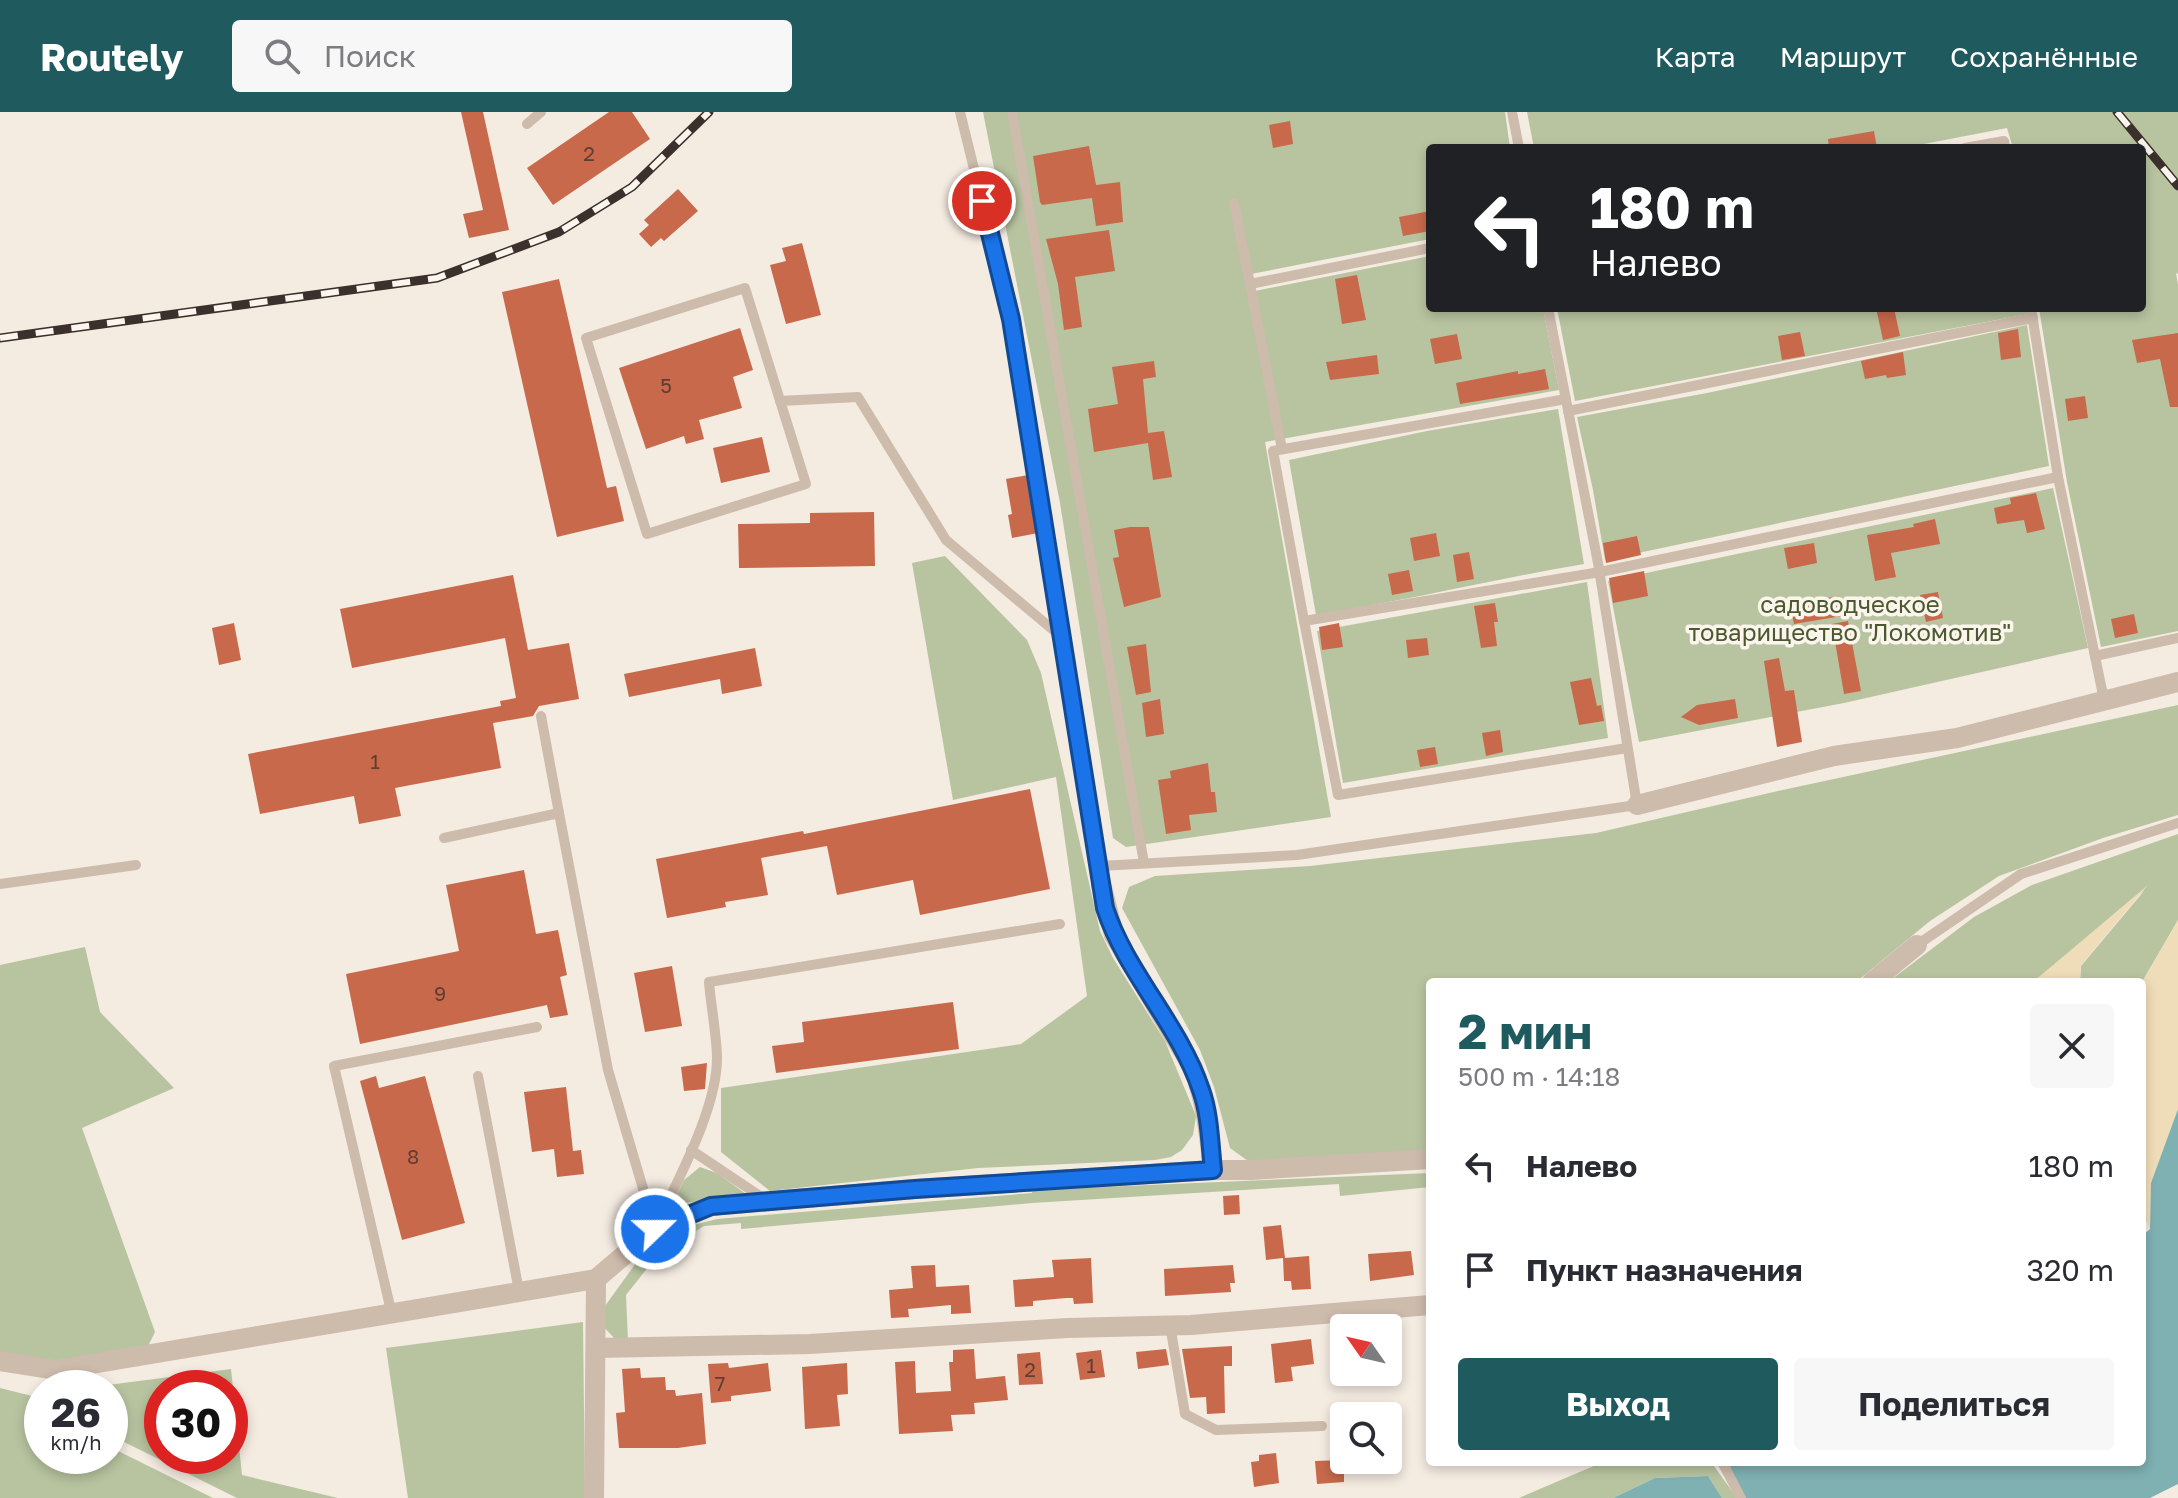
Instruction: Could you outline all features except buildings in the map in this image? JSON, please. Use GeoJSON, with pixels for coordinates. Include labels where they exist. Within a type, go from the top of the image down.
{"type":"FeatureCollection","features":[{"type":"Feature","properties":{"kind":"street"},"geometry":{"type":"LineString","coordinates":[[1637,805],[1834,756],[1957,738],[2178,682]]}},
{"type":"Feature","properties":{"kind":"street"},"geometry":{"type":"LineString","coordinates":[[1100,875],[1114,935],[1193,1068],[1207,1109],[1213,1170]]}},
{"type":"Feature","properties":{"kind":"street"},"geometry":{"type":"LineString","coordinates":[[1877,978],[1917,945]]}},
{"type":"Feature","properties":{"kind":"street"},"geometry":{"type":"LineString","coordinates":[[0,1361],[56,1370],[596,1279],[655,1229],[711,1206],[915,1189],[1426,1159]]}},
{"type":"Feature","properties":{"kind":"street"},"geometry":{"type":"LineString","coordinates":[[594,1498],[596,1279]]}},
{"type":"Feature","properties":{"kind":"street"},"geometry":{"type":"LineString","coordinates":[[596,1348],[810,1344],[1067,1328],[1170,1325],[1426,1305]]}},
{"type":"Feature","properties":{"kind":"lane"},"geometry":{"type":"LineString","coordinates":[[527,124],[541,112]]}},
{"type":"Feature","properties":{"kind":"lane"},"geometry":{"type":"LineString","coordinates":[[960,112],[1011,319],[1100,875],[1144,863],[1297,855],[1637,805],[1600,572],[1549,312]]}},
{"type":"Feature","properties":{"kind":"lane"},"geometry":{"type":"LineString","coordinates":[[1012,112],[1144,863]]}},
{"type":"Feature","properties":{"kind":"lane"},"geometry":{"type":"LineString","coordinates":[[1512,112],[1518,144]]}},
{"type":"Feature","properties":{"kind":"lane"},"geometry":{"type":"LineString","coordinates":[[1987,144],[2004,141],[2004,144]]}},
{"type":"Feature","properties":{"kind":"lane"},"geometry":{"type":"LineString","coordinates":[[1234,203],[1282,449]]}},
{"type":"Feature","properties":{"kind":"lane"},"geometry":{"type":"LineString","coordinates":[[1250,284],[1426,249]]}},
{"type":"Feature","properties":{"kind":"lane"},"geometry":{"type":"LineString","coordinates":[[745,288],[780,401],[806,484],[647,534],[586,338],[745,288]]}},
{"type":"Feature","properties":{"kind":"lane"},"geometry":{"type":"LineString","coordinates":[[1568,411],[2032,313],[2058,477],[2104,700]]}},
{"type":"Feature","properties":{"kind":"lane"},"geometry":{"type":"LineString","coordinates":[[780,401],[858,397],[946,540],[1064,639]]}},
{"type":"Feature","properties":{"kind":"lane"},"geometry":{"type":"LineString","coordinates":[[1566,399],[1273,451],[1338,795],[1627,748]]}},
{"type":"Feature","properties":{"kind":"lane"},"geometry":{"type":"LineString","coordinates":[[1304,621],[1600,572],[2058,477]]}},
{"type":"Feature","properties":{"kind":"lane"},"geometry":{"type":"LineString","coordinates":[[2095,656],[2178,638]]}},
{"type":"Feature","properties":{"kind":"lane"},"geometry":{"type":"LineString","coordinates":[[541,716],[608,1070],[655,1229]]}},
{"type":"Feature","properties":{"kind":"lane"},"geometry":{"type":"LineString","coordinates":[[444,838],[559,813]]}},
{"type":"Feature","properties":{"kind":"lane"},"geometry":{"type":"LineString","coordinates":[[1917,945],[2021,874],[2178,823]]}},
{"type":"Feature","properties":{"kind":"lane"},"geometry":{"type":"LineString","coordinates":[[0,884],[136,865]]}},
{"type":"Feature","properties":{"kind":"lane"},"geometry":{"type":"LineString","coordinates":[[655,1229],[691,1150],[713,1089],[717,1057],[709,982],[1060,924]]}},
{"type":"Feature","properties":{"kind":"lane"},"geometry":{"type":"LineString","coordinates":[[392,1315],[334,1066],[537,1027]]}},
{"type":"Feature","properties":{"kind":"lane"},"geometry":{"type":"LineString","coordinates":[[478,1076],[519,1291]]}},
{"type":"Feature","properties":{"kind":"lane"},"geometry":{"type":"LineString","coordinates":[[691,1150],[768,1201]]}},
{"type":"Feature","properties":{"kind":"lane"},"geometry":{"type":"LineString","coordinates":[[1170,1325],[1185,1414],[1216,1430],[1322,1426]]}},
{"type":"Feature","properties":{"kind":"lane"},"geometry":{"type":"LineString","coordinates":[[1724,1466],[1741,1498]]}},
{"type":"Feature","properties":{"kind":"green space"},"geometry":{"type":"Polygon","coordinates":[[[983,112],[1505,112],[1509,144],[1426,144],[1426,240],[1251,274],[1255,291],[1426,257],[1426,312],[1544,312],[1559,390],[1265,442],[1331,817],[1126,847],[1113,838],[1060,503],[983,112]]]}},
{"type":"Feature","properties":{"kind":"green space"},"geometry":{"type":"Polygon","coordinates":[[[1527,112],[2178,112],[2178,631],[2101,647],[2067,482],[2040,312],[2146,312],[2146,144],[2012,144],[2007,128],[1924,144],[1533,144],[1527,112]]]}},
{"type":"Feature","properties":{"kind":"green space"},"geometry":{"type":"Polygon","coordinates":[[[1558,312],[2028,312],[2028,314],[1575,401],[1558,312]]]}},
{"type":"Feature","properties":{"kind":"green space","name":"садоводческое товарищество \"Локомотив\""},"geometry":{"type":"Polygon","coordinates":[[[2027,325],[2049,466],[1605,560],[1577,417],[1707,393],[2027,325]]]}},
{"type":"Feature","properties":{"kind":"green space"},"geometry":{"type":"Polygon","coordinates":[[[1558,409],[1584,564],[1316,615],[1289,460],[1427,431],[1558,409]]]}},
{"type":"Feature","properties":{"kind":"green space","name":"садоводческое товарищество \"Локомотив\""},"geometry":{"type":"Polygon","coordinates":[[[2053,488],[2088,648],[1844,703],[1639,742],[1608,581],[2053,488]]]}},
{"type":"Feature","properties":{"kind":"green space"},"geometry":{"type":"Polygon","coordinates":[[[945,556],[1027,640],[1041,673],[1100,931],[1113,958],[1165,1041],[1196,1116],[1193,1135],[1182,1150],[1171,1157],[1155,1160],[978,1168],[770,1191],[721,1152],[721,1088],[1021,1044],[1087,996],[1056,777],[953,800],[912,563],[945,556]]]}},
{"type":"Feature","properties":{"kind":"green space"},"geometry":{"type":"Polygon","coordinates":[[[1587,582],[1608,738],[1343,783],[1317,631],[1587,582]]]}},
{"type":"Feature","properties":{"kind":"green space"},"geometry":{"type":"Polygon","coordinates":[[[2178,705],[2178,815],[2103,838],[1999,876],[1930,921],[1861,978],[1426,978],[1426,1161],[1248,1161],[1230,1148],[1214,1087],[1200,1050],[1122,908],[1129,887],[1155,876],[1310,866],[1596,833],[2178,705]]]}},
{"type":"Feature","properties":{"kind":"green space"},"geometry":{"type":"Polygon","coordinates":[[[2178,834],[2178,920],[2144,978],[2080,978],[2081,966],[2144,891],[2038,978],[1893,978],[1974,917],[2032,885],[2178,834]]]}},
{"type":"Feature","properties":{"kind":"green space"},"geometry":{"type":"Polygon","coordinates":[[[85,947],[100,1012],[174,1088],[82,1128],[155,1332],[148,1346],[75,1362],[0,1357],[0,965],[85,947]]]}},
{"type":"Feature","properties":{"kind":"green space"},"geometry":{"type":"Polygon","coordinates":[[[700,1167],[717,1173],[746,1194],[672,1205],[684,1180],[700,1167]]]}},
{"type":"Feature","properties":{"kind":"green space"},"geometry":{"type":"Polygon","coordinates":[[[1426,1173],[1426,1187],[1340,1196],[1339,1184],[1032,1203],[741,1229],[741,1223],[704,1226],[649,1266],[626,1295],[628,1341],[615,1339],[602,1325],[605,1306],[636,1263],[686,1227],[717,1219],[1032,1193],[1033,1190],[1426,1173]]]}},
{"type":"Feature","properties":{"kind":"green space"},"geometry":{"type":"Polygon","coordinates":[[[583,1322],[585,1498],[408,1498],[386,1348],[583,1322]]]}},
{"type":"Feature","properties":{"kind":"green space"},"geometry":{"type":"Polygon","coordinates":[[[144,1380],[144,1452],[128,1444],[128,1382],[144,1380]]]}},
{"type":"Feature","properties":{"kind":"green space"},"geometry":{"type":"Polygon","coordinates":[[[0,1388],[24,1394],[24,1474],[128,1474],[128,1456],[144,1464],[144,1474],[165,1474],[213,1498],[0,1498],[0,1388]]]}},
{"type":"Feature","properties":{"kind":"green space"},"geometry":{"type":"Polygon","coordinates":[[[1594,1466],[1714,1466],[1737,1498],[1722,1498],[1708,1476],[1655,1478],[1613,1498],[1519,1498],[1594,1466]]]}},
{"type":"Feature","properties":{"kind":"green space"},"geometry":{"type":"Polygon","coordinates":[[[189,1474],[242,1474],[338,1498],[237,1498],[189,1474]]]}},
{"type":"Feature","properties":{"kind":"sand"},"geometry":{"type":"Polygon","coordinates":[[[2148,885],[2081,965],[2080,978],[2038,978],[2148,885]]]}},
{"type":"Feature","properties":{"kind":"sand"},"geometry":{"type":"Polygon","coordinates":[[[2178,920],[2178,1109],[2151,1183],[2150,1229],[2146,1221],[2144,978],[2178,920]]]}},
{"type":"Feature","properties":{"kind":"water"},"geometry":{"type":"Polygon","coordinates":[[[2178,1109],[2178,1484],[2150,1498],[1744,1498],[1730,1466],[2146,1466],[2146,1232],[2150,1229],[2151,1183],[2178,1109]]]}},
{"type":"Feature","properties":{"kind":"water"},"geometry":{"type":"Polygon","coordinates":[[[1708,1476],[1722,1498],[1613,1498],[1655,1478],[1708,1476]]]}},
{"type":"Feature","properties":{"kind":"railway"},"geometry":{"type":"LineString","coordinates":[[0,338],[437,278],[559,232],[632,187],[709,112]]}},
{"type":"Feature","properties":{"kind":"railway"},"geometry":{"type":"LineString","coordinates":[[2117,112],[2143,144]]}},
{"type":"Feature","properties":{"kind":"railway"},"geometry":{"type":"LineString","coordinates":[[2146,147],[2178,186]]}},
{"type":"Feature","properties":{"kind":"route"},"geometry":{"type":"LineString","coordinates":[[655,1229],[711,1206],[1213,1170],[1207,1109],[1193,1068],[1114,935],[1105,908],[1011,319],[982,201]]}}]}
